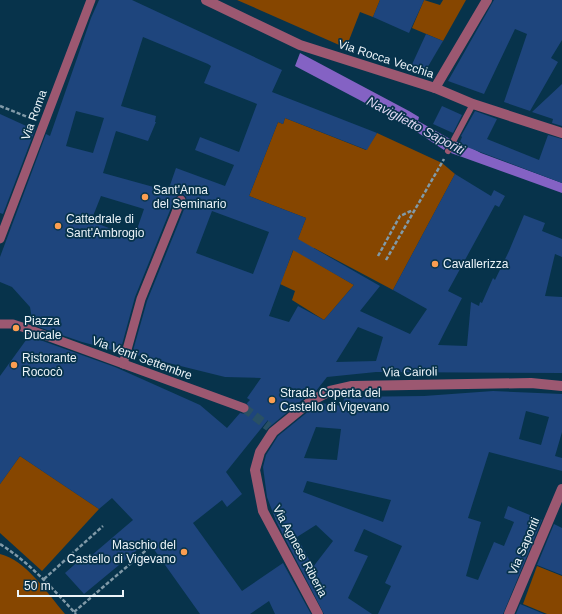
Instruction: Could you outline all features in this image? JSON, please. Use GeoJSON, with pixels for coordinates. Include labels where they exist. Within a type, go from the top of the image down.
{"type":"FeatureCollection","features":[{"type":"Feature","properties":{"kind":"street","name":"Via Roma"},"geometry":{"type":"LineString","coordinates":[[0,239],[91,0]]}},
{"type":"Feature","properties":{"kind":"street","name":"Via Rocca Vecchia"},"geometry":{"type":"LineString","coordinates":[[206,0],[300,45],[435,88],[473,104],[562,133]]}},
{"type":"Feature","properties":{"kind":"street"},"geometry":{"type":"LineString","coordinates":[[435,88],[487,0]]}},
{"type":"Feature","properties":{"kind":"street"},"geometry":{"type":"LineString","coordinates":[[123,364],[142,299],[181,200]]}},
{"type":"Feature","properties":{"kind":"street","name":"Via Venti Settembre"},"geometry":{"type":"LineString","coordinates":[[0,324],[13,324],[244,408]]}},
{"type":"Feature","properties":{"kind":"street","name":"Via Cairoli"},"geometry":{"type":"LineString","coordinates":[[271,430],[311,401],[330,391],[352,386],[531,382],[562,386]]}},
{"type":"Feature","properties":{"kind":"street","name":"Via Agnese Riberia"},"geometry":{"type":"LineString","coordinates":[[271,430],[260,452],[255,470],[263,511],[318,614]]}},
{"type":"Feature","properties":{"kind":"street","name":"Via Saporiti"},"geometry":{"type":"LineString","coordinates":[[509,614],[562,489]]}},
{"type":"Feature","properties":{"kind":"lane"},"geometry":{"type":"LineString","coordinates":[[448,151],[473,104]]}},
{"type":"Feature","properties":{"kind":"path"},"geometry":{"type":"LineString","coordinates":[[0,106],[44,123]]}},
{"type":"Feature","properties":{"kind":"path"},"geometry":{"type":"LineString","coordinates":[[386,260],[413,210],[448,151]]}},
{"type":"Feature","properties":{"kind":"path"},"geometry":{"type":"LineString","coordinates":[[378,256],[400,216],[413,210]]}},
{"type":"Feature","properties":{"kind":"path"},"geometry":{"type":"LineString","coordinates":[[44,579],[103,526]]}},
{"type":"Feature","properties":{"kind":"path"},"geometry":{"type":"LineString","coordinates":[[0,544],[14,553],[44,579],[75,613],[151,546]]}},
{"type":"Feature","properties":{"kind":"shaded area"},"geometry":{"type":"Polygon","coordinates":[[[237,0],[380,0],[373,17],[360,12],[346,48],[237,0]]]}},
{"type":"Feature","properties":{"kind":"shaded area"},"geometry":{"type":"Polygon","coordinates":[[[424,0],[440,5],[443,0],[466,0],[443,41],[412,28],[424,0]]]}},
{"type":"Feature","properties":{"kind":"shaded area"},"geometry":{"type":"Polygon","coordinates":[[[285,118],[366,150],[377,133],[442,163],[455,174],[393,290],[314,248],[308,258],[354,285],[324,320],[292,300],[295,291],[280,284],[306,218],[249,196],[278,122],[283,124],[285,118]]]}},
{"type":"Feature","properties":{"kind":"shaded area"},"geometry":{"type":"Polygon","coordinates":[[[20,456],[99,509],[42,571],[0,533],[0,484],[20,456]]]}},
{"type":"Feature","properties":{"kind":"shaded area"},"geometry":{"type":"Polygon","coordinates":[[[0,554],[10,557],[28,570],[65,614],[0,614],[0,554]]]}},
{"type":"Feature","properties":{"kind":"shaded area"},"geometry":{"type":"Polygon","coordinates":[[[537,566],[562,576],[562,614],[547,614],[523,604],[537,566]]]}},
{"type":"Feature","properties":{"kind":"water","name":"Naviglietto Saporiti"},"geometry":{"type":"Polygon","coordinates":[[[300,53],[419,117],[418,121],[450,139],[444,150],[405,124],[295,66],[300,53]]]}},
{"type":"Feature","properties":{"kind":"water"},"geometry":{"type":"Polygon","coordinates":[[[456,142],[460,142],[481,153],[562,183],[562,193],[451,153],[456,142]]]}},
{"type":"Feature","properties":{"kind":"building"},"geometry":{"type":"Polygon","coordinates":[[[99,0],[132,0],[282,70],[272,92],[377,133],[367,150],[285,118],[283,124],[278,122],[249,196],[306,218],[298,239],[380,286],[360,311],[410,334],[427,309],[393,290],[455,174],[491,196],[494,190],[505,196],[499,207],[495,205],[448,291],[462,298],[438,345],[467,346],[471,302],[479,306],[480,302],[482,303],[493,278],[495,280],[509,251],[524,215],[545,223],[542,231],[562,239],[562,257],[555,254],[545,296],[562,297],[562,373],[376,372],[327,377],[316,391],[307,396],[267,429],[268,420],[226,472],[242,494],[227,507],[222,500],[193,523],[242,591],[283,563],[311,614],[275,614],[269,601],[250,614],[200,614],[148,541],[84,594],[65,573],[83,557],[85,561],[133,520],[112,498],[99,509],[20,456],[0,484],[0,376],[29,336],[115,367],[200,405],[227,428],[240,413],[245,414],[249,410],[247,403],[250,400],[247,398],[261,378],[225,377],[132,354],[147,301],[187,202],[186,197],[183,194],[178,195],[175,198],[135,297],[120,352],[82,342],[33,325],[30,307],[12,287],[0,282],[0,257],[46,134],[50,136],[91,18],[99,0]],[[143,37],[121,106],[156,116],[156,122],[148,141],[116,131],[103,173],[168,191],[176,168],[225,186],[234,165],[195,150],[200,137],[239,152],[257,104],[204,83],[211,66],[208,64],[143,37]],[[76,111],[66,146],[93,153],[104,118],[76,111]],[[101,196],[91,221],[134,238],[144,209],[101,196]],[[212,211],[196,253],[253,274],[269,232],[212,211]],[[293,250],[269,316],[289,322],[298,306],[324,320],[354,285],[293,250]],[[358,327],[336,362],[376,361],[383,337],[358,327]]]}},
{"type":"Feature","properties":{"kind":"building"},"geometry":{"type":"Polygon","coordinates":[[[380,0],[424,0],[409,33],[373,17],[380,0]]]}},
{"type":"Feature","properties":{"kind":"building"},"geometry":{"type":"Polygon","coordinates":[[[494,0],[562,0],[562,40],[551,58],[558,62],[530,111],[504,102],[527,34],[515,29],[484,94],[448,81],[494,0]]]}},
{"type":"Feature","properties":{"kind":"building"},"geometry":{"type":"Polygon","coordinates":[[[426,34],[443,41],[423,75],[409,71],[426,34]]]}},
{"type":"Feature","properties":{"kind":"building"},"geometry":{"type":"Polygon","coordinates":[[[562,84],[562,126],[552,123],[553,119],[532,112],[562,84]]]}},
{"type":"Feature","properties":{"kind":"building"},"geometry":{"type":"Polygon","coordinates":[[[442,106],[462,115],[453,133],[433,124],[442,106]]]}},
{"type":"Feature","properties":{"kind":"building"},"geometry":{"type":"Polygon","coordinates":[[[475,111],[497,119],[487,139],[539,160],[548,135],[562,139],[562,183],[459,144],[462,137],[461,136],[475,111]]]}},
{"type":"Feature","properties":{"kind":"building"},"geometry":{"type":"Polygon","coordinates":[[[0,114],[35,130],[3,214],[0,213],[0,114]]]}},
{"type":"Feature","properties":{"kind":"building"},"geometry":{"type":"Polygon","coordinates":[[[493,391],[562,394],[562,432],[555,456],[562,458],[562,471],[489,452],[468,518],[481,522],[466,576],[478,580],[494,542],[504,546],[514,522],[504,518],[508,506],[542,520],[503,614],[378,614],[391,586],[385,583],[402,546],[364,529],[354,551],[368,556],[348,598],[372,614],[324,614],[276,521],[267,497],[263,467],[266,455],[278,436],[320,403],[343,406],[344,397],[424,396],[493,391]],[[526,411],[519,439],[541,445],[549,417],[526,411]],[[316,427],[304,458],[337,460],[341,429],[316,427]],[[307,481],[303,492],[383,522],[391,500],[307,481]],[[316,525],[297,537],[313,567],[333,541],[316,525]]]}},
{"type":"Feature","properties":{"kind":"building"},"geometry":{"type":"Polygon","coordinates":[[[554,524],[562,528],[562,575],[537,565],[554,524]]]}},
{"type":"Feature","properties":{"kind":"building"},"geometry":{"type":"Polygon","coordinates":[[[520,604],[544,614],[516,614],[520,604]]]}},
{"type":"Feature","properties":{"kind":"tunnel"},"geometry":{"type":"LineString","coordinates":[[244,408],[269,427]]}},
{"type":"Feature","properties":{"kind":"place","name":"Sant'Anna del Seminario"},"geometry":{"type":"Point","coordinates":[145,197]}},
{"type":"Feature","properties":{"kind":"place","name":"Cattedrale di Sant'Ambrogio"},"geometry":{"type":"Point","coordinates":[58,226]}},
{"type":"Feature","properties":{"kind":"place","name":"Cavallerizza"},"geometry":{"type":"Point","coordinates":[435,264]}},
{"type":"Feature","properties":{"kind":"place","name":"Piazza Ducale"},"geometry":{"type":"Point","coordinates":[16,328]}},
{"type":"Feature","properties":{"kind":"place","name":"Ristorante Rococò"},"geometry":{"type":"Point","coordinates":[14,365]}},
{"type":"Feature","properties":{"kind":"place","name":"Strada Coperta del Castello di Vigevano"},"geometry":{"type":"Point","coordinates":[272,400]}},
{"type":"Feature","properties":{"kind":"place","name":"Maschio del Castello di Vigevano"},"geometry":{"type":"Point","coordinates":[184,552]}}]}
